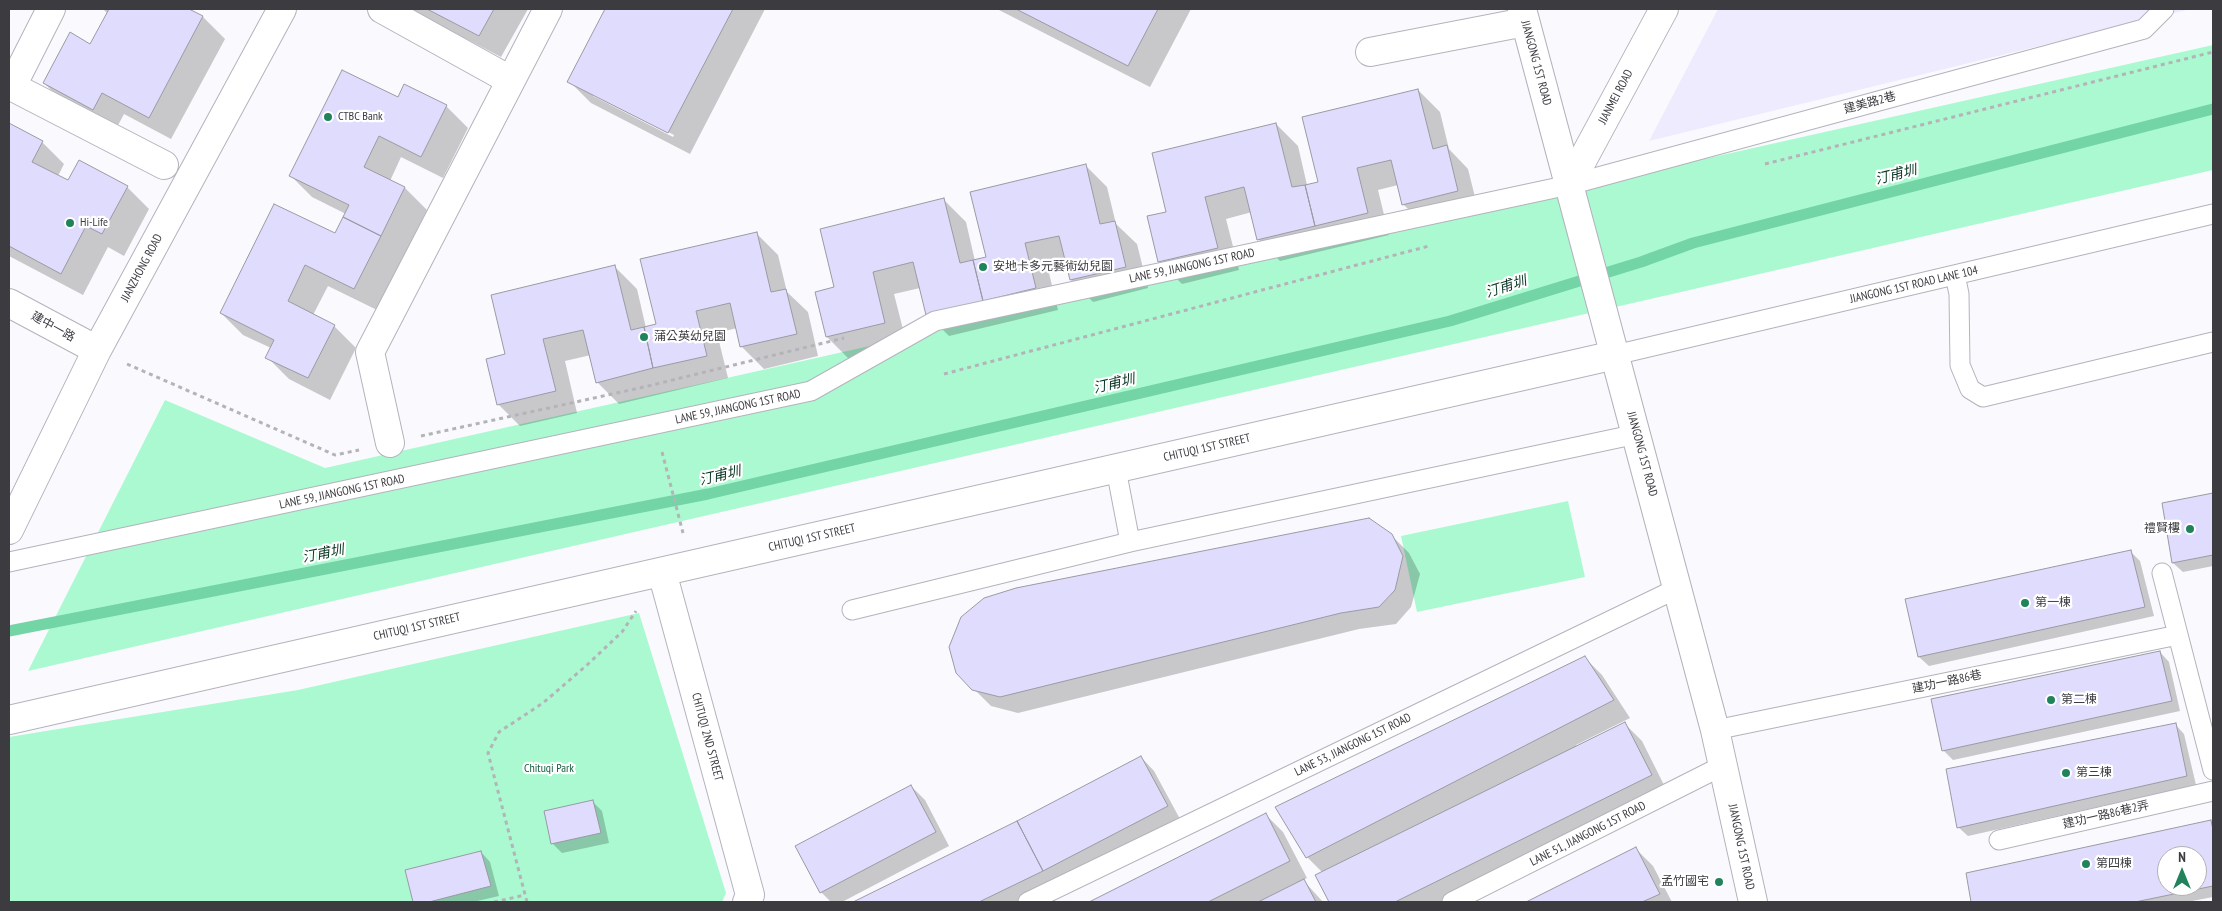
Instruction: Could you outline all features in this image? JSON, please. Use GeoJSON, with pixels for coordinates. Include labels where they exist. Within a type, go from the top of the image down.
{"type":"FeatureCollection","features":[{"type":"Feature","properties":{"kind":"street"},"geometry":{"type":"LineString","coordinates":[[51,9],[10,85],[164,165]]}},
{"type":"Feature","properties":{"kind":"street","name":"JIANZHONG ROAD"},"geometry":{"type":"LineString","coordinates":[[10,523],[97,350],[282,9]]}},
{"type":"Feature","properties":{"kind":"street"},"geometry":{"type":"LineString","coordinates":[[382,9],[510,80]]}},
{"type":"Feature","properties":{"kind":"street"},"geometry":{"type":"LineString","coordinates":[[390,443],[370,352],[548,9]]}},
{"type":"Feature","properties":{"kind":"street","name":"JIANMEI ROAD"},"geometry":{"type":"LineString","coordinates":[[1569,184],[1664,9]]}},
{"type":"Feature","properties":{"kind":"street"},"geometry":{"type":"LineString","coordinates":[[1370,52],[1523,15]]}},
{"type":"Feature","properties":{"kind":"street","name":"JIANGONG 1ST ROAD"},"geometry":{"type":"LineString","coordinates":[[1523,15],[1577,210],[1715,730],[1754,902]]}},
{"type":"Feature","properties":{"kind":"street","name":"建中一路"},"geometry":{"type":"LineString","coordinates":[[9,302],[97,350]]}},
{"type":"Feature","properties":{"kind":"street","name":"CHITUQI 1ST STREET"},"geometry":{"type":"LineString","coordinates":[[9,720],[1615,355]]}},
{"type":"Feature","properties":{"kind":"street","name":"CHITUQI 2ND STREET"},"geometry":{"type":"LineString","coordinates":[[662,572],[750,895],[747,902]]}},
{"type":"Feature","properties":{"kind":"lane","name":"建美路2巷"},"geometry":{"type":"LineString","coordinates":[[1569,184],[2144,29],[2164,9]]}},
{"type":"Feature","properties":{"kind":"lane","name":"LANE 59, JIANGONG 1ST ROAD"},"geometry":{"type":"LineString","coordinates":[[9,562],[811,391],[935,321],[1569,184]]}},
{"type":"Feature","properties":{"kind":"lane","name":"JIANGONG 1ST ROAD LANE 104"},"geometry":{"type":"LineString","coordinates":[[1615,355],[2213,214]]}},
{"type":"Feature","properties":{"kind":"lane"},"geometry":{"type":"LineString","coordinates":[[1954,275],[1959,294],[1960,365],[1970,389],[1983,397],[2213,342]]}},
{"type":"Feature","properties":{"kind":"lane"},"geometry":{"type":"LineString","coordinates":[[852,610],[1130,542],[1637,434]]}},
{"type":"Feature","properties":{"kind":"lane"},"geometry":{"type":"LineString","coordinates":[[1116,469],[1130,542]]}},
{"type":"Feature","properties":{"kind":"lane"},"geometry":{"type":"LineString","coordinates":[[2162,573],[2213,770]]}},
{"type":"Feature","properties":{"kind":"lane","name":"LANE 53, JIANGONG 1ST ROAD"},"geometry":{"type":"LineString","coordinates":[[1028,902],[1678,588]]}},
{"type":"Feature","properties":{"kind":"lane","name":"建功一路86巷"},"geometry":{"type":"LineString","coordinates":[[1715,730],[2178,635]]}},
{"type":"Feature","properties":{"kind":"lane","name":"LANE 51, JIANGONG 1ST ROAD"},"geometry":{"type":"LineString","coordinates":[[1452,902],[1724,765]]}},
{"type":"Feature","properties":{"kind":"lane","name":"建功一路86巷2弄"},"geometry":{"type":"LineString","coordinates":[[1999,840],[2213,791]]}},
{"type":"Feature","properties":{"kind":"path"},"geometry":{"type":"LineString","coordinates":[[1760,165],[2213,52]]}},
{"type":"Feature","properties":{"kind":"path"},"geometry":{"type":"LineString","coordinates":[[944,374],[1434,245]]}},
{"type":"Feature","properties":{"kind":"path"},"geometry":{"type":"LineString","coordinates":[[97,350],[335,455],[644,387],[847,338]]}},
{"type":"Feature","properties":{"kind":"path"},"geometry":{"type":"LineString","coordinates":[[662,449],[691,565]]}},
{"type":"Feature","properties":{"kind":"path"},"geometry":{"type":"LineString","coordinates":[[527,902],[488,753],[499,732],[543,703],[622,632],[662,572]]}},
{"type":"Feature","properties":{"kind":"path"},"geometry":{"type":"LineString","coordinates":[[494,902],[525,895]]}},
{"type":"Feature","properties":{"kind":"shaded area"},"geometry":{"type":"Polygon","coordinates":[[[1718,9],[2191,9],[1649,141],[1718,9]]]}},
{"type":"Feature","properties":{"kind":"green space"},"geometry":{"type":"Polygon","coordinates":[[[2213,45],[2213,170],[28,671],[165,400],[325,468],[2213,45]]]}},
{"type":"Feature","properties":{"kind":"green space"},"geometry":{"type":"Polygon","coordinates":[[[1568,501],[1585,577],[1417,612],[1401,536],[1568,501]]]}},
{"type":"Feature","properties":{"kind":"green space","name":"Chituqi Park"},"geometry":{"type":"Polygon","coordinates":[[[639,613],[726,893],[722,902],[9,902],[9,737],[298,690],[639,613]]]}},
{"type":"Feature","properties":{"kind":"building"},"geometry":{"type":"Polygon","coordinates":[[[109,9],[189,9],[203,16],[149,118],[102,93],[93,110],[43,83],[70,32],[90,44],[109,9]]]}},
{"type":"Feature","properties":{"kind":"building"},"geometry":{"type":"Polygon","coordinates":[[[427,9],[494,9],[479,36],[427,9]]]}},
{"type":"Feature","properties":{"kind":"building"},"geometry":{"type":"Polygon","coordinates":[[[605,9],[733,9],[668,133],[567,82],[605,9]]]}},
{"type":"Feature","properties":{"kind":"building"},"geometry":{"type":"Polygon","coordinates":[[[1016,9],[1158,9],[1128,66],[1016,9]]]}},
{"type":"Feature","properties":{"kind":"building"},"geometry":{"type":"Polygon","coordinates":[[[342,70],[398,97],[404,84],[447,105],[421,157],[379,136],[364,167],[405,187],[381,236],[343,217],[349,205],[289,176],[342,70]]]}},
{"type":"Feature","properties":{"kind":"building"},"geometry":{"type":"Polygon","coordinates":[[[1418,89],[1433,149],[1447,145],[1458,191],[1402,205],[1391,160],[1357,168],[1368,213],[1315,226],[1305,185],[1318,182],[1302,117],[1418,89]]]}},
{"type":"Feature","properties":{"kind":"building"},"geometry":{"type":"Polygon","coordinates":[[[9,123],[43,141],[32,162],[68,180],[79,160],[128,186],[102,234],[86,226],[61,274],[9,246],[9,123]]]}},
{"type":"Feature","properties":{"kind":"building"},"geometry":{"type":"Polygon","coordinates":[[[1276,123],[1292,187],[1305,185],[1315,226],[1257,240],[1244,187],[1205,197],[1218,248],[1158,262],[1147,216],[1166,212],[1152,153],[1276,123]]]}},
{"type":"Feature","properties":{"kind":"building"},"geometry":{"type":"Polygon","coordinates":[[[1086,164],[1100,224],[1115,221],[1126,267],[1070,280],[1059,236],[1025,243],[1036,288],[983,301],[973,260],[986,257],[970,192],[1086,164]]]}},
{"type":"Feature","properties":{"kind":"building"},"geometry":{"type":"Polygon","coordinates":[[[944,198],[960,263],[973,260],[983,301],[926,315],[913,262],[873,272],[885,323],[826,337],[815,292],[834,287],[820,229],[944,198]]]}},
{"type":"Feature","properties":{"kind":"building"},"geometry":{"type":"Polygon","coordinates":[[[274,204],[335,233],[343,217],[381,236],[354,289],[305,265],[288,301],[335,325],[308,378],[265,358],[274,340],[220,313],[274,204]]]}},
{"type":"Feature","properties":{"kind":"building"},"geometry":{"type":"Polygon","coordinates":[[[757,232],[771,292],[786,289],[797,334],[740,347],[730,303],[696,311],[707,356],[653,368],[644,327],[656,324],[640,259],[757,232]]]}},
{"type":"Feature","properties":{"kind":"building"},"geometry":{"type":"Polygon","coordinates":[[[615,265],[631,330],[644,327],[653,368],[596,383],[583,330],[543,339],[556,391],[497,405],[486,359],[505,354],[491,295],[615,265]]]}},
{"type":"Feature","properties":{"kind":"building","name":"禮賢樓"},"geometry":{"type":"Polygon","coordinates":[[[2213,493],[2213,555],[2172,563],[2162,503],[2213,493]]]}},
{"type":"Feature","properties":{"kind":"building"},"geometry":{"type":"Polygon","coordinates":[[[1369,518],[1392,534],[1403,556],[1395,590],[1379,607],[1341,613],[1000,697],[972,690],[956,673],[949,647],[961,617],[984,598],[1016,588],[1369,518]]]}},
{"type":"Feature","properties":{"kind":"building","name":"第一棟"},"geometry":{"type":"Polygon","coordinates":[[[2131,550],[2145,607],[1918,657],[1905,599],[2131,550]]]}},
{"type":"Feature","properties":{"kind":"building","name":"第二棟"},"geometry":{"type":"Polygon","coordinates":[[[2160,651],[2172,701],[1942,751],[1931,699],[2160,651]]]}},
{"type":"Feature","properties":{"kind":"building"},"geometry":{"type":"Polygon","coordinates":[[[1585,656],[1614,700],[1306,858],[1275,807],[1585,656]]]}},
{"type":"Feature","properties":{"kind":"building"},"geometry":{"type":"Polygon","coordinates":[[[1625,722],[1652,775],[1395,902],[1329,902],[1315,875],[1625,722]]]}},
{"type":"Feature","properties":{"kind":"building","name":"第三棟"},"geometry":{"type":"Polygon","coordinates":[[[2176,723],[2187,776],[1957,828],[1946,769],[2176,723]]]}},
{"type":"Feature","properties":{"kind":"building"},"geometry":{"type":"Polygon","coordinates":[[[1141,756],[1168,806],[1043,871],[1017,821],[1141,756]]]}},
{"type":"Feature","properties":{"kind":"building"},"geometry":{"type":"Polygon","coordinates":[[[911,785],[936,832],[820,893],[795,846],[911,785]]]}},
{"type":"Feature","properties":{"kind":"building"},"geometry":{"type":"Polygon","coordinates":[[[593,800],[601,833],[551,844],[544,811],[593,800]]]}},
{"type":"Feature","properties":{"kind":"building"},"geometry":{"type":"Polygon","coordinates":[[[1266,813],[1290,861],[1208,902],[1089,902],[1266,813]]]}},
{"type":"Feature","properties":{"kind":"building","name":"第四棟"},"geometry":{"type":"Polygon","coordinates":[[[2211,820],[2213,830],[2213,886],[2207,887],[2207,846],[2157,846],[2157,896],[2164,896],[2135,902],[1971,902],[1966,873],[2211,820]]]}},
{"type":"Feature","properties":{"kind":"building"},"geometry":{"type":"Polygon","coordinates":[[[1017,821],[1043,871],[979,902],[853,902],[1017,821]]]}},
{"type":"Feature","properties":{"kind":"building"},"geometry":{"type":"Polygon","coordinates":[[[1636,847],[1660,894],[1642,902],[1526,902],[1636,847]]]}},
{"type":"Feature","properties":{"kind":"building"},"geometry":{"type":"Polygon","coordinates":[[[481,851],[491,886],[429,902],[413,902],[405,870],[481,851]]]}},
{"type":"Feature","properties":{"kind":"building"},"geometry":{"type":"Polygon","coordinates":[[[1304,879],[1316,902],[1258,902],[1304,879]]]}},
{"type":"Feature","properties":{"kind":"waterway","name":"汀甫圳"},"geometry":{"type":"LineString","coordinates":[[9,631],[708,494],[1450,321],[1641,262],[1693,243],[2213,109]]}},
{"type":"Feature","properties":{"kind":"place","name":"CTBC Bank"},"geometry":{"type":"Point","coordinates":[328,117]}},
{"type":"Feature","properties":{"kind":"place","name":"Hi-Life"},"geometry":{"type":"Point","coordinates":[70,223]}},
{"type":"Feature","properties":{"kind":"place","name":"安地卡多元藝術幼兒園"},"geometry":{"type":"Point","coordinates":[983,267]}},
{"type":"Feature","properties":{"kind":"place","name":"蒲公英幼兒園"},"geometry":{"type":"Point","coordinates":[644,337]}},
{"type":"Feature","properties":{"kind":"place","name":"禮賢樓"},"geometry":{"type":"Point","coordinates":[2190,529]}},
{"type":"Feature","properties":{"kind":"place","name":"第一棟"},"geometry":{"type":"Point","coordinates":[2025,603]}},
{"type":"Feature","properties":{"kind":"place","name":"第二棟"},"geometry":{"type":"Point","coordinates":[2051,700]}},
{"type":"Feature","properties":{"kind":"place","name":"第三棟"},"geometry":{"type":"Point","coordinates":[2066,773]}},
{"type":"Feature","properties":{"kind":"place","name":"第四棟"},"geometry":{"type":"Point","coordinates":[2086,864]}},
{"type":"Feature","properties":{"kind":"place","name":"孟竹國宅"},"geometry":{"type":"Point","coordinates":[1719,882]}}]}
